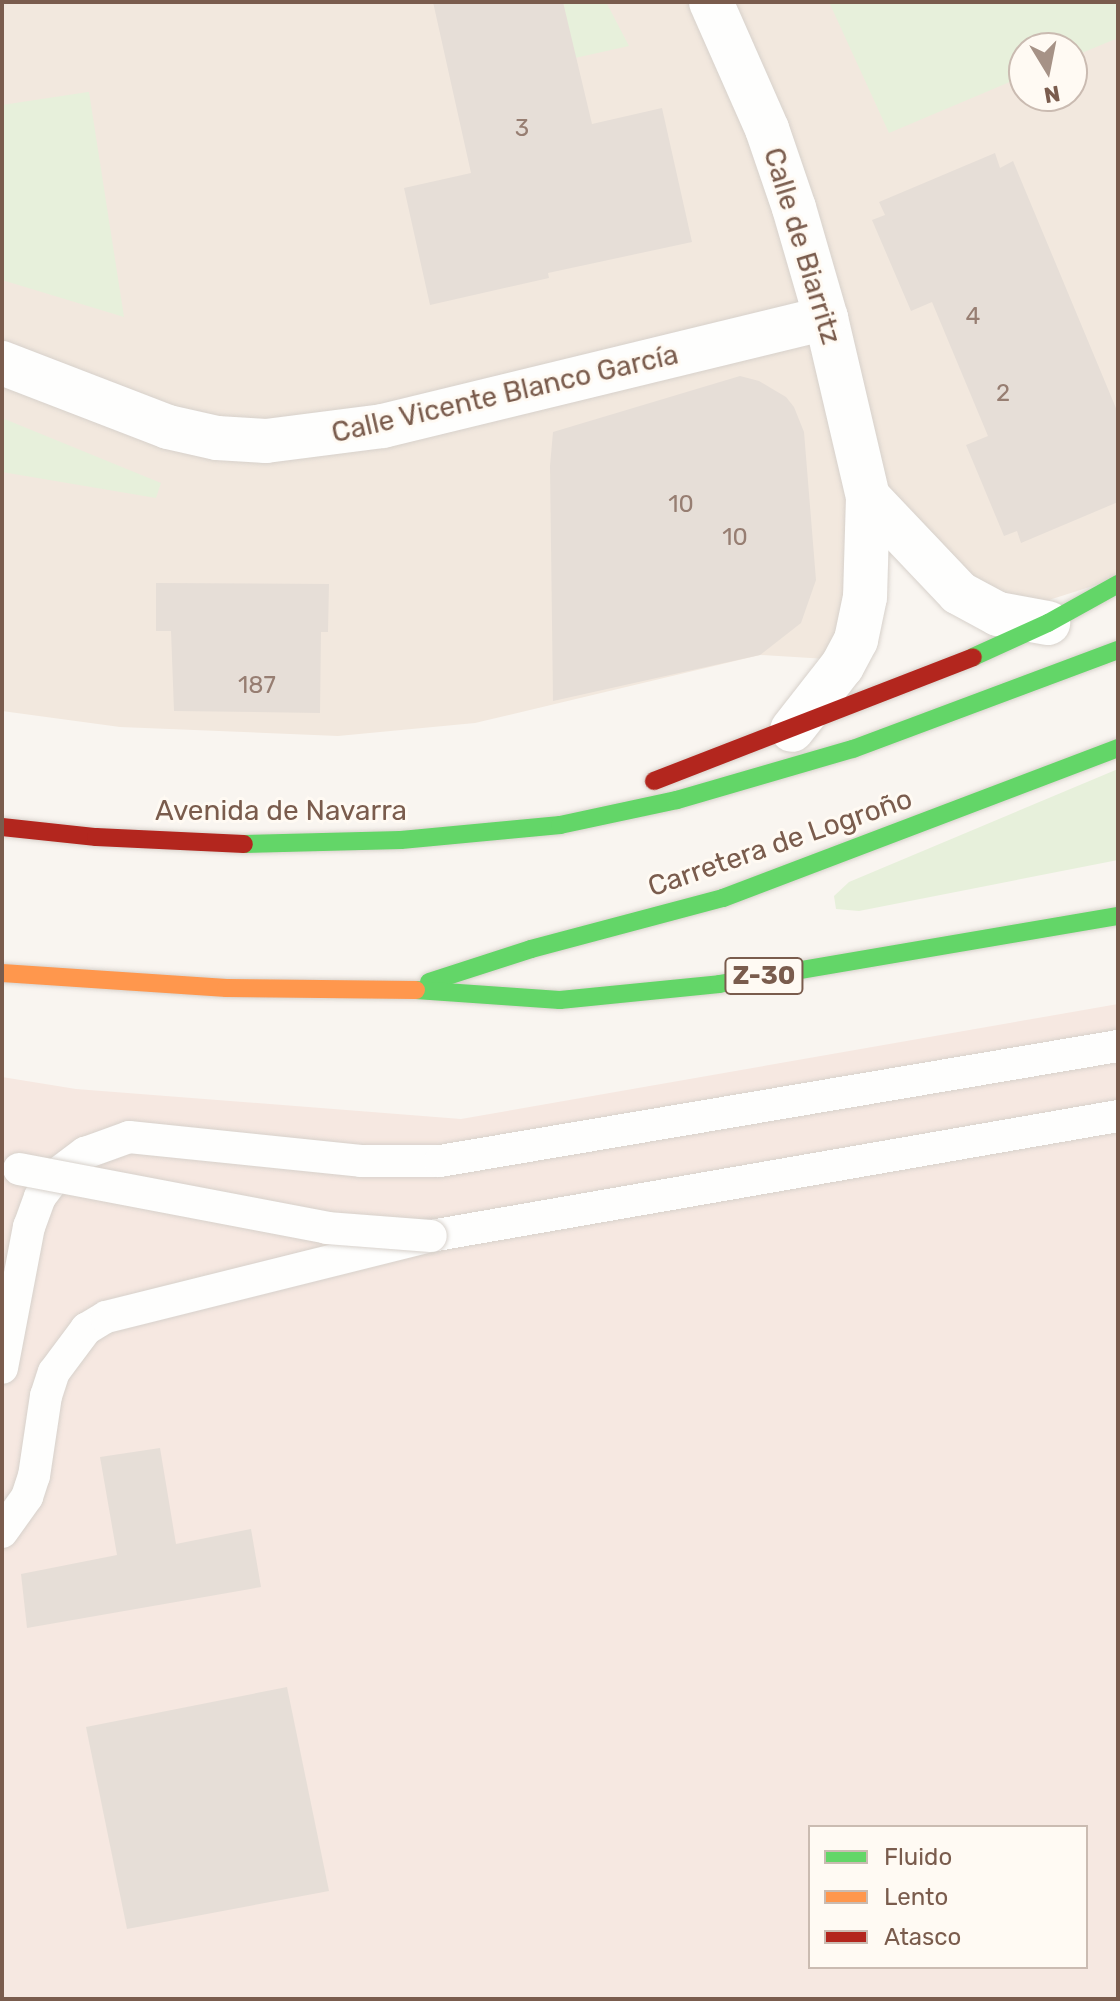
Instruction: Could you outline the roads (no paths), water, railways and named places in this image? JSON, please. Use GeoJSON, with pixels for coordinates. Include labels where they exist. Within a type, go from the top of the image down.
{"type":"FeatureCollection","features":[{"type":"Feature","properties":{"kind":"main road"},"geometry":{"type":"LineString","coordinates":[[560,825],[672,772],[792,730],[948,668],[1048,623],[1118,584]]}},
{"type":"Feature","properties":{"kind":"main road"},"geometry":{"type":"LineString","coordinates":[[560,825],[677,800],[853,749],[1118,650]]}},
{"type":"Feature","properties":{"kind":"main road","name":"Carretera de Logroño"},"geometry":{"type":"LineString","coordinates":[[408,989],[531,949],[723,898],[1118,748]]}},
{"type":"Feature","properties":{"kind":"main road","name":"Avenida de Navarra"},"geometry":{"type":"LineString","coordinates":[[2,827],[96,837],[239,844],[401,840],[560,825]]}},
{"type":"Feature","properties":{"kind":"main road","name":"Z-30"},"geometry":{"type":"LineString","coordinates":[[408,989],[560,1000],[719,984],[1118,916]]}},
{"type":"Feature","properties":{"kind":"main road"},"geometry":{"type":"LineString","coordinates":[[2,973],[210,987],[408,989]]}},
{"type":"Feature","properties":{"kind":"street","name":"Calle de Biarritz"},"geometry":{"type":"LineString","coordinates":[[711,2],[767,129],[826,318],[868,497],[865,597],[856,640],[842,666],[792,730]]}},
{"type":"Feature","properties":{"kind":"street","name":"Calle Vicente Blanco García"},"geometry":{"type":"LineString","coordinates":[[2,363],[168,427],[217,438],[266,441],[409,420],[826,318]]}},
{"type":"Feature","properties":{"kind":"street"},"geometry":{"type":"LineString","coordinates":[[868,497],[959,593],[998,614],[1048,623]]}},
{"type":"Feature","properties":{"kind":"lane"},"geometry":{"type":"LineString","coordinates":[[2,1368],[29,1227],[40,1197],[58,1173],[85,1153],[129,1137],[361,1161],[440,1161],[1118,1046]]}},
{"type":"Feature","properties":{"kind":"lane"},"geometry":{"type":"LineString","coordinates":[[2,1532],[22,1505],[34,1476],[46,1396],[54,1372],[86,1329],[106,1317],[431,1236],[1118,1116]]}},
{"type":"Feature","properties":{"kind":"lane"},"geometry":{"type":"LineString","coordinates":[[8,1168],[327,1228],[431,1236]]}}]}
